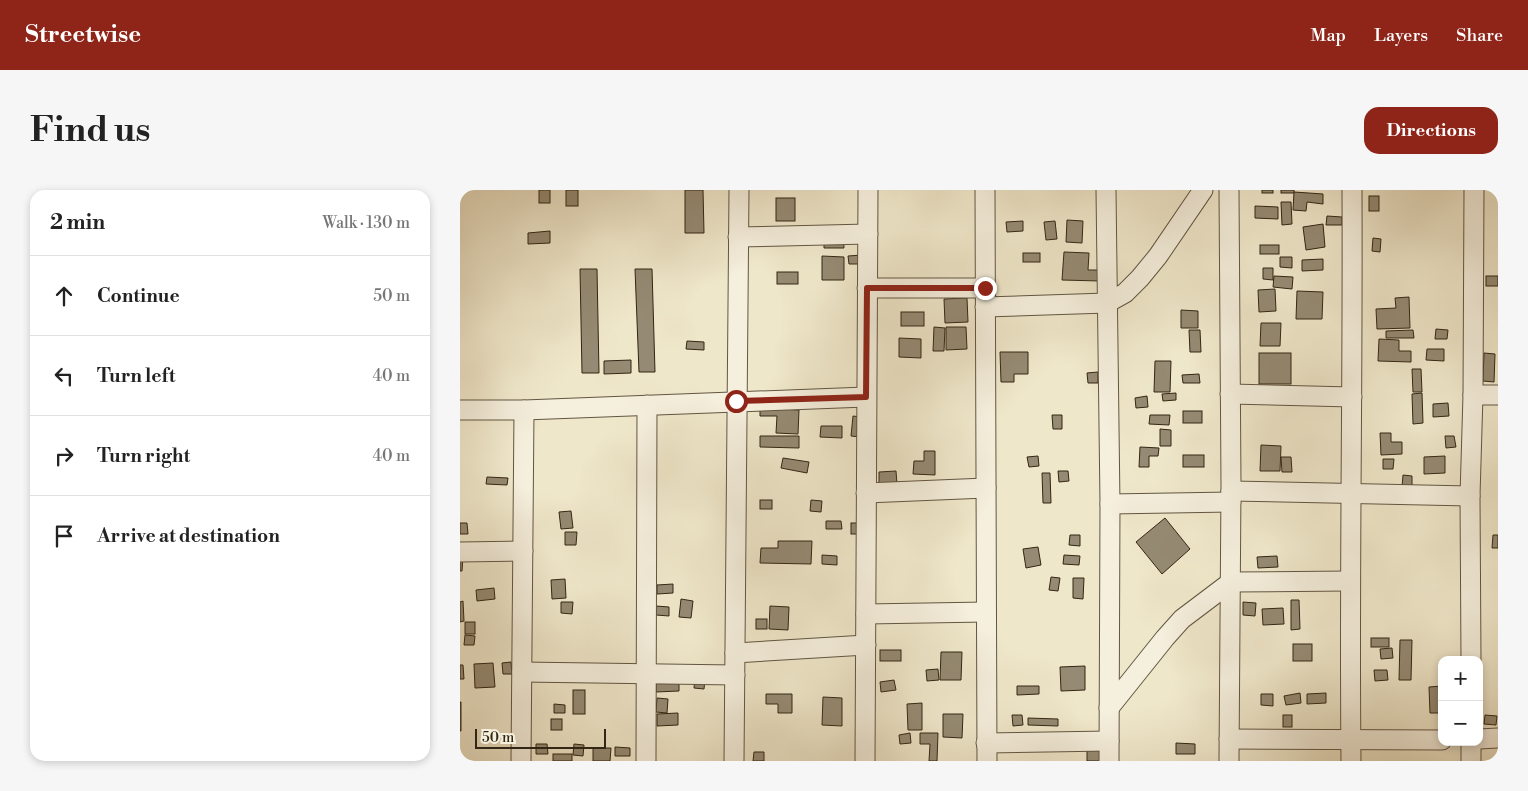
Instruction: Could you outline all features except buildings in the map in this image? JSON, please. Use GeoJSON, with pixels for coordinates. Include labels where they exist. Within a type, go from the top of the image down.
{"type":"FeatureCollection","features":[{"type":"Feature","properties":{"kind":"street"},"geometry":{"type":"LineString","coordinates":[[734,761],[739,190]]}},
{"type":"Feature","properties":{"kind":"street"},"geometry":{"type":"LineString","coordinates":[[865,761],[868,190]]}},
{"type":"Feature","properties":{"kind":"street"},"geometry":{"type":"LineString","coordinates":[[985,190],[986,752],[1109,741]]}},
{"type":"Feature","properties":{"kind":"street"},"geometry":{"type":"LineString","coordinates":[[1106,190],[1110,504],[1109,761]]}},
{"type":"Feature","properties":{"kind":"street"},"geometry":{"type":"LineString","coordinates":[[867,288],[985,298],[1107,303],[1125,293],[1140,278],[1158,256],[1203,190]]}},
{"type":"Feature","properties":{"kind":"street"},"geometry":{"type":"LineString","coordinates":[[1229,190],[1231,496],[1229,761]]}},
{"type":"Feature","properties":{"kind":"street"},"geometry":{"type":"LineString","coordinates":[[1351,761],[1349,581],[1352,397],[1352,190]]}},
{"type":"Feature","properties":{"kind":"street"},"geometry":{"type":"LineString","coordinates":[[1471,656],[1470,496],[1473,395],[1474,190]]}},
{"type":"Feature","properties":{"kind":"street"},"geometry":{"type":"LineString","coordinates":[[738,237],[868,234]]}},
{"type":"Feature","properties":{"kind":"street"},"geometry":{"type":"LineString","coordinates":[[1230,394],[1352,397]]}},
{"type":"Feature","properties":{"kind":"street"},"geometry":{"type":"LineString","coordinates":[[1473,395],[1498,395]]}},
{"type":"Feature","properties":{"kind":"street"},"geometry":{"type":"LineString","coordinates":[[460,410],[524,410],[866,397]]}},
{"type":"Feature","properties":{"kind":"street"},"geometry":{"type":"LineString","coordinates":[[646,761],[648,674],[647,405]]}},
{"type":"Feature","properties":{"kind":"street"},"geometry":{"type":"LineString","coordinates":[[522,761],[524,410]]}},
{"type":"Feature","properties":{"kind":"street"},"geometry":{"type":"LineString","coordinates":[[866,493],[986,488]]}},
{"type":"Feature","properties":{"kind":"street"},"geometry":{"type":"LineString","coordinates":[[1110,504],[1231,496],[1350,492],[1470,496]]}},
{"type":"Feature","properties":{"kind":"street"},"geometry":{"type":"LineString","coordinates":[[460,552],[523,551]]}},
{"type":"Feature","properties":{"kind":"street"},"geometry":{"type":"LineString","coordinates":[[1109,708],[1182,619],[1231,582],[1349,581]]}},
{"type":"Feature","properties":{"kind":"street"},"geometry":{"type":"LineString","coordinates":[[866,614],[986,612]]}},
{"type":"Feature","properties":{"kind":"street"},"geometry":{"type":"LineString","coordinates":[[735,653],[866,645]]}},
{"type":"Feature","properties":{"kind":"street"},"geometry":{"type":"LineString","coordinates":[[522,672],[735,675]]}},
{"type":"Feature","properties":{"kind":"street"},"geometry":{"type":"LineString","coordinates":[[1483,739],[1498,738]]}},
{"type":"Feature","properties":{"kind":"street"},"geometry":{"type":"LineString","coordinates":[[1230,739],[1438,740]]}},
{"type":"Feature","properties":{"kind":"street"},"geometry":{"type":"LineString","coordinates":[[1471,746],[1471,761]]}},
{"type":"Feature","properties":{"kind":"route"},"geometry":{"type":"LineString","coordinates":[[736,401],[866,397],[867,288],[985,288]]}}]}
